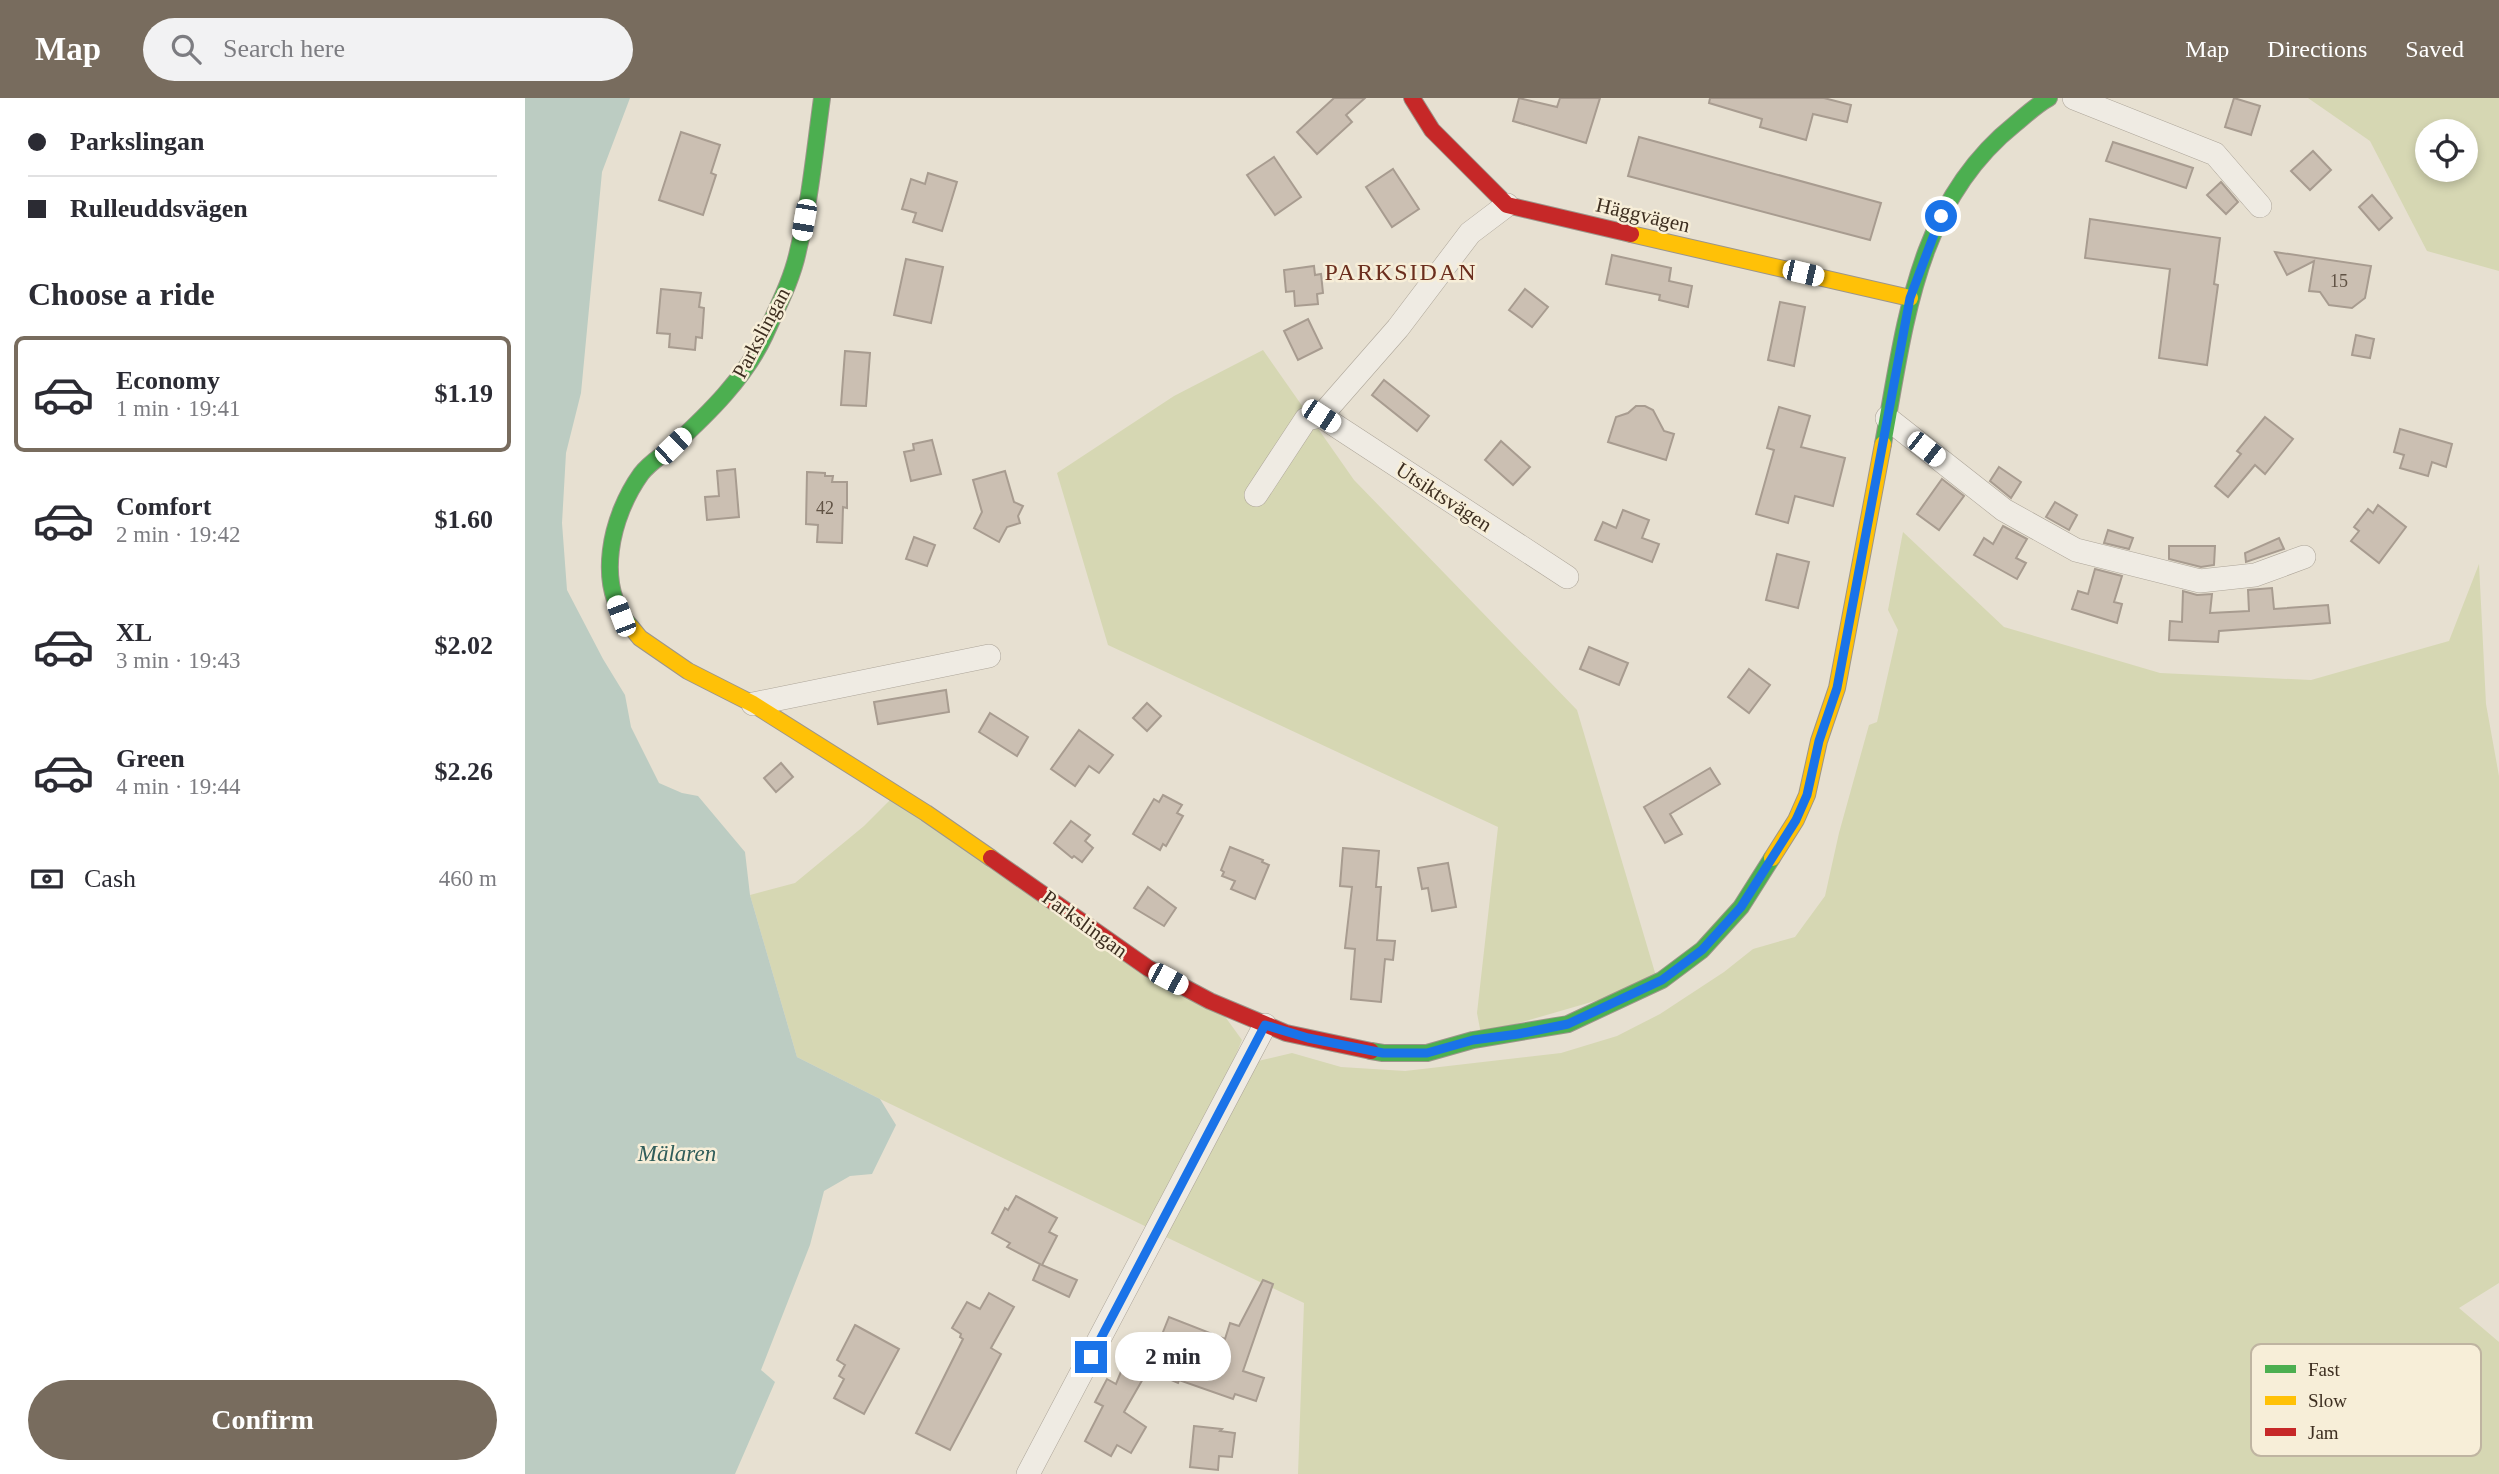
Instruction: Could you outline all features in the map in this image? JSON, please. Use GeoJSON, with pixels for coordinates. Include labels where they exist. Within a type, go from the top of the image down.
{"type":"FeatureCollection","features":[{"type":"Feature","properties":{"kind":"street","name":"Parkslingan"},"geometry":{"type":"LineString","coordinates":[[822,98],[798,253],[763,339],[737,381],[673,446],[642,472],[622,508],[615,530],[610,566],[611,590],[621,616],[640,638],[688,671],[753,704],[926,813],[1148,968],[1210,1001],[1265,1025],[1319,1041],[1383,1053],[1427,1053],[1473,1040],[1568,1024],[1662,980],[1702,950],[1741,907],[1796,820],[1807,795],[1819,741],[1837,688],[1910,298],[1941,216],[1968,170],[1996,138],[2036,104],[2049,98]]}},
{"type":"Feature","properties":{"kind":"street"},"geometry":{"type":"LineString","coordinates":[[1256,495],[1305,419],[1321,416],[1398,328],[1470,233],[1507,205],[1432,130],[1412,98]]}},
{"type":"Feature","properties":{"kind":"street"},"geometry":{"type":"LineString","coordinates":[[2074,98],[2215,154],[2260,206]]}},
{"type":"Feature","properties":{"kind":"street","name":"Häggvägen"},"geometry":{"type":"LineString","coordinates":[[1507,205],[1910,298]]}},
{"type":"Feature","properties":{"kind":"street","name":"Utsiktsvägen"},"geometry":{"type":"LineString","coordinates":[[1321,416],[1567,577]]}},
{"type":"Feature","properties":{"kind":"street"},"geometry":{"type":"LineString","coordinates":[[1887,418],[2004,510],[2076,550],[2200,581],[2255,575],[2304,557]]}},
{"type":"Feature","properties":{"kind":"street"},"geometry":{"type":"LineString","coordinates":[[753,704],[989,656]]}},
{"type":"Feature","properties":{"kind":"street"},"geometry":{"type":"LineString","coordinates":[[1028,1474],[1265,1025]]}},
{"type":"Feature","properties":{"kind":"green space"},"geometry":{"type":"Polygon","coordinates":[[[2308,98],[2499,98],[2499,271],[2427,251],[2370,141],[2308,98]]]}},
{"type":"Feature","properties":{"kind":"green space"},"geometry":{"type":"Polygon","coordinates":[[[1263,350],[1354,480],[1577,710],[1656,976],[1619,994],[1481,1034],[1477,1013],[1498,827],[1108,645],[1057,473],[1174,396],[1263,350]]]}},
{"type":"Feature","properties":{"kind":"green space"},"geometry":{"type":"Polygon","coordinates":[[[1903,532],[2004,627],[2160,673],[2311,680],[2449,641],[2479,564],[2486,704],[2499,776],[2499,1283],[2459,1308],[2499,1342],[2499,1474],[1298,1474],[1304,1303],[1166,1237],[1258,1061],[1292,1053],[1341,1067],[1405,1071],[1561,1053],[1617,1036],[1660,1014],[1724,972],[1753,949],[1795,937],[1825,896],[1839,833],[1869,725],[1877,722],[1898,630],[1888,610],[1903,532]]]}},
{"type":"Feature","properties":{"kind":"green space"},"geometry":{"type":"Polygon","coordinates":[[[891,799],[1221,1011],[1242,1040],[1230,1069],[1149,1228],[797,1057],[750,895],[795,883],[864,826],[891,799]]]}},
{"type":"Feature","properties":{"kind":"water","name":"Mälaren"},"geometry":{"type":"Polygon","coordinates":[[[525,98],[630,98],[602,172],[581,393],[566,453],[562,523],[567,590],[625,695],[631,727],[659,783],[682,793],[698,796],[745,852],[750,895],[797,1057],[880,1099],[896,1125],[872,1174],[850,1176],[824,1191],[810,1245],[761,1370],[775,1382],[735,1474],[525,1474],[525,98]]]}},
{"type":"Feature","properties":{"kind":"building"},"geometry":{"type":"Polygon","coordinates":[[[1334,98],[1365,98],[1346,115],[1352,122],[1317,154],[1297,132],[1334,98]]]}},
{"type":"Feature","properties":{"kind":"building"},"geometry":{"type":"Polygon","coordinates":[[[1519,98],[1557,107],[1560,98],[1600,98],[1586,143],[1513,121],[1519,98]]]}},
{"type":"Feature","properties":{"kind":"building"},"geometry":{"type":"Polygon","coordinates":[[[1710,98],[1824,98],[1851,105],[1847,122],[1813,114],[1806,140],[1760,127],[1762,119],[1709,103],[1710,98]]]}},
{"type":"Feature","properties":{"kind":"building"},"geometry":{"type":"Polygon","coordinates":[[[2234,98],[2260,106],[2251,135],[2225,127],[2234,98]]]}},
{"type":"Feature","properties":{"kind":"building"},"geometry":{"type":"Polygon","coordinates":[[[681,132],[720,145],[711,173],[716,175],[703,215],[659,200],[681,132]]]}},
{"type":"Feature","properties":{"kind":"building"},"geometry":{"type":"Polygon","coordinates":[[[1639,137],[1881,203],[1870,240],[1628,176],[1639,137]]]}},
{"type":"Feature","properties":{"kind":"building"},"geometry":{"type":"Polygon","coordinates":[[[2113,142],[2193,168],[2186,188],[2106,161],[2113,142]]]}},
{"type":"Feature","properties":{"kind":"building"},"geometry":{"type":"Polygon","coordinates":[[[2313,151],[2331,170],[2310,190],[2291,171],[2313,151]]]}},
{"type":"Feature","properties":{"kind":"building"},"geometry":{"type":"Polygon","coordinates":[[[1274,157],[1301,197],[1275,215],[1247,175],[1274,157]]]}},
{"type":"Feature","properties":{"kind":"building"},"geometry":{"type":"Polygon","coordinates":[[[1393,169],[1419,209],[1392,227],[1366,187],[1393,169]]]}},
{"type":"Feature","properties":{"kind":"building"},"geometry":{"type":"Polygon","coordinates":[[[928,173],[957,182],[942,231],[913,222],[916,213],[902,209],[911,179],[925,184],[928,173]]]}},
{"type":"Feature","properties":{"kind":"building"},"geometry":{"type":"Polygon","coordinates":[[[2221,182],[2238,202],[2226,214],[2207,195],[2221,182]]]}},
{"type":"Feature","properties":{"kind":"building"},"geometry":{"type":"Polygon","coordinates":[[[2372,195],[2392,218],[2379,230],[2359,207],[2372,195]]]}},
{"type":"Feature","properties":{"kind":"building"},"geometry":{"type":"Polygon","coordinates":[[[2090,219],[2220,238],[2214,284],[2218,285],[2207,365],[2159,358],[2170,269],[2085,258],[2090,219]]]}},
{"type":"Feature","properties":{"kind":"building"},"geometry":{"type":"Polygon","coordinates":[[[2275,252],[2371,266],[2365,298],[2352,308],[2329,305],[2320,292],[2309,291],[2314,261],[2287,275],[2275,252]]]}},
{"type":"Feature","properties":{"kind":"building"},"geometry":{"type":"Polygon","coordinates":[[[1612,255],[1671,268],[1669,281],[1692,286],[1688,307],[1659,300],[1660,295],[1606,284],[1612,255]]]}},
{"type":"Feature","properties":{"kind":"building"},"geometry":{"type":"Polygon","coordinates":[[[906,259],[943,267],[931,323],[894,315],[906,259]]]}},
{"type":"Feature","properties":{"kind":"building"},"geometry":{"type":"Polygon","coordinates":[[[1314,266],[1315,275],[1321,274],[1323,293],[1317,294],[1318,304],[1295,306],[1294,291],[1286,292],[1284,270],[1314,266]]]}},
{"type":"Feature","properties":{"kind":"building"},"geometry":{"type":"Polygon","coordinates":[[[661,289],[701,293],[699,307],[704,308],[702,338],[696,337],[695,350],[669,347],[670,334],[657,333],[661,289]]]}},
{"type":"Feature","properties":{"kind":"building"},"geometry":{"type":"Polygon","coordinates":[[[1525,289],[1548,307],[1532,327],[1509,310],[1525,289]]]}},
{"type":"Feature","properties":{"kind":"building"},"geometry":{"type":"Polygon","coordinates":[[[1780,302],[1805,307],[1794,366],[1768,360],[1780,302]]]}},
{"type":"Feature","properties":{"kind":"building"},"geometry":{"type":"Polygon","coordinates":[[[1308,319],[1322,348],[1298,360],[1284,331],[1308,319]]]}},
{"type":"Feature","properties":{"kind":"building"},"geometry":{"type":"Polygon","coordinates":[[[2356,335],[2374,339],[2370,358],[2352,355],[2356,335]]]}},
{"type":"Feature","properties":{"kind":"building"},"geometry":{"type":"Polygon","coordinates":[[[845,351],[870,353],[866,406],[841,405],[845,351]]]}},
{"type":"Feature","properties":{"kind":"building"},"geometry":{"type":"Polygon","coordinates":[[[1384,380],[1429,416],[1417,431],[1372,395],[1384,380]]]}},
{"type":"Feature","properties":{"kind":"building"},"geometry":{"type":"Polygon","coordinates":[[[1636,406],[1653,410],[1664,431],[1674,434],[1666,460],[1608,442],[1616,417],[1628,413],[1636,406]]]}},
{"type":"Feature","properties":{"kind":"building"},"geometry":{"type":"Polygon","coordinates":[[[1779,407],[1810,416],[1801,447],[1845,458],[1833,506],[1795,496],[1788,523],[1756,514],[1774,450],[1767,448],[1779,407]]]}},
{"type":"Feature","properties":{"kind":"building"},"geometry":{"type":"Polygon","coordinates":[[[2265,417],[2293,439],[2265,474],[2255,465],[2228,497],[2215,486],[2241,454],[2237,451],[2265,417]]]}},
{"type":"Feature","properties":{"kind":"building"},"geometry":{"type":"Polygon","coordinates":[[[2400,429],[2452,444],[2446,467],[2432,462],[2428,476],[2400,468],[2404,455],[2394,452],[2400,429]]]}},
{"type":"Feature","properties":{"kind":"building"},"geometry":{"type":"Polygon","coordinates":[[[932,440],[941,474],[911,481],[904,452],[914,450],[913,444],[932,440]]]}},
{"type":"Feature","properties":{"kind":"building"},"geometry":{"type":"Polygon","coordinates":[[[1501,441],[1530,467],[1513,485],[1485,460],[1501,441]]]}},
{"type":"Feature","properties":{"kind":"building"},"geometry":{"type":"Polygon","coordinates":[[[1999,467],[2021,482],[2011,498],[1990,481],[1999,467]]]}},
{"type":"Feature","properties":{"kind":"building"},"geometry":{"type":"Polygon","coordinates":[[[735,469],[739,517],[707,520],[705,497],[719,496],[717,471],[735,469]]]}},
{"type":"Feature","properties":{"kind":"building"},"geometry":{"type":"Polygon","coordinates":[[[1005,471],[1014,502],[1023,506],[1018,516],[1020,523],[1007,527],[999,542],[974,528],[982,512],[973,480],[1005,471]]]}},
{"type":"Feature","properties":{"kind":"building"},"geometry":{"type":"Polygon","coordinates":[[[807,472],[833,476],[832,482],[847,482],[847,508],[843,507],[842,543],[817,542],[818,525],[806,524],[807,472]]]}},
{"type":"Feature","properties":{"kind":"building"},"geometry":{"type":"Polygon","coordinates":[[[1942,479],[1964,496],[1939,530],[1917,514],[1942,479]]]}},
{"type":"Feature","properties":{"kind":"building"},"geometry":{"type":"Polygon","coordinates":[[[2055,502],[2077,515],[2069,530],[2046,517],[2055,502]]]}},
{"type":"Feature","properties":{"kind":"building"},"geometry":{"type":"Polygon","coordinates":[[[2378,505],[2406,527],[2379,563],[2351,541],[2359,531],[2354,527],[2368,509],[2373,513],[2378,505]]]}},
{"type":"Feature","properties":{"kind":"building"},"geometry":{"type":"Polygon","coordinates":[[[1623,510],[1649,520],[1642,538],[1659,544],[1652,562],[1595,540],[1603,522],[1616,528],[1623,510]]]}},
{"type":"Feature","properties":{"kind":"building"},"geometry":{"type":"Polygon","coordinates":[[[2003,526],[2027,539],[2016,558],[2026,563],[2017,579],[1974,555],[1984,538],[1993,544],[2003,526]]]}},
{"type":"Feature","properties":{"kind":"building"},"geometry":{"type":"Polygon","coordinates":[[[2108,530],[2133,538],[2129,549],[2104,543],[2108,530]]]}},
{"type":"Feature","properties":{"kind":"building"},"geometry":{"type":"Polygon","coordinates":[[[914,537],[935,545],[927,566],[906,559],[914,537]]]}},
{"type":"Feature","properties":{"kind":"building"},"geometry":{"type":"Polygon","coordinates":[[[2279,538],[2284,549],[2246,562],[2245,553],[2279,538]]]}},
{"type":"Feature","properties":{"kind":"building"},"geometry":{"type":"Polygon","coordinates":[[[2169,546],[2215,546],[2214,565],[2201,567],[2169,559],[2169,546]]]}},
{"type":"Feature","properties":{"kind":"building"},"geometry":{"type":"Polygon","coordinates":[[[1777,554],[1809,562],[1798,608],[1766,600],[1777,554]]]}},
{"type":"Feature","properties":{"kind":"building"},"geometry":{"type":"Polygon","coordinates":[[[2095,569],[2122,576],[2114,602],[2122,604],[2117,623],[2072,609],[2078,591],[2088,594],[2095,569]]]}},
{"type":"Feature","properties":{"kind":"building"},"geometry":{"type":"Polygon","coordinates":[[[2272,588],[2274,609],[2328,605],[2330,623],[2219,631],[2218,642],[2169,640],[2170,621],[2182,622],[2183,591],[2197,595],[2212,594],[2210,613],[2249,611],[2248,590],[2272,588]]]}},
{"type":"Feature","properties":{"kind":"building"},"geometry":{"type":"Polygon","coordinates":[[[1589,647],[1628,663],[1619,685],[1580,669],[1589,647]]]}},
{"type":"Feature","properties":{"kind":"building"},"geometry":{"type":"Polygon","coordinates":[[[1749,669],[1770,685],[1749,713],[1728,697],[1749,669]]]}},
{"type":"Feature","properties":{"kind":"building"},"geometry":{"type":"Polygon","coordinates":[[[946,690],[949,712],[878,724],[874,702],[946,690]]]}},
{"type":"Feature","properties":{"kind":"building"},"geometry":{"type":"Polygon","coordinates":[[[1147,703],[1161,716],[1147,731],[1133,718],[1147,703]]]}},
{"type":"Feature","properties":{"kind":"building"},"geometry":{"type":"Polygon","coordinates":[[[990,713],[1028,737],[1017,756],[979,732],[990,713]]]}},
{"type":"Feature","properties":{"kind":"building"},"geometry":{"type":"Polygon","coordinates":[[[1079,730],[1113,755],[1099,773],[1089,766],[1075,786],[1051,769],[1079,730]]]}},
{"type":"Feature","properties":{"kind":"building"},"geometry":{"type":"Polygon","coordinates":[[[781,763],[793,777],[776,792],[764,778],[781,763]]]}},
{"type":"Feature","properties":{"kind":"building"},"geometry":{"type":"Polygon","coordinates":[[[1710,768],[1720,784],[1670,814],[1682,834],[1665,843],[1644,807],[1710,768]]]}},
{"type":"Feature","properties":{"kind":"building"},"geometry":{"type":"Polygon","coordinates":[[[1163,795],[1182,805],[1177,813],[1183,816],[1166,846],[1163,844],[1160,850],[1133,834],[1154,799],[1159,802],[1163,795]]]}},
{"type":"Feature","properties":{"kind":"building"},"geometry":{"type":"Polygon","coordinates":[[[1071,821],[1090,835],[1085,841],[1093,848],[1082,862],[1074,856],[1072,858],[1054,843],[1071,821]]]}},
{"type":"Feature","properties":{"kind":"building"},"geometry":{"type":"Polygon","coordinates":[[[1230,847],[1269,865],[1255,899],[1231,889],[1235,881],[1222,876],[1224,872],[1221,870],[1230,847]]]}},
{"type":"Feature","properties":{"kind":"building"},"geometry":{"type":"Polygon","coordinates":[[[1343,848],[1379,851],[1376,887],[1381,887],[1377,940],[1395,941],[1393,960],[1385,959],[1381,1002],[1351,999],[1355,949],[1345,948],[1352,887],[1340,886],[1343,848]]]}},
{"type":"Feature","properties":{"kind":"building"},"geometry":{"type":"Polygon","coordinates":[[[1448,863],[1456,907],[1432,911],[1428,888],[1422,889],[1418,868],[1448,863]]]}},
{"type":"Feature","properties":{"kind":"building"},"geometry":{"type":"Polygon","coordinates":[[[1148,887],[1176,908],[1164,926],[1134,908],[1148,887]]]}},
{"type":"Feature","properties":{"kind":"building"},"geometry":{"type":"Polygon","coordinates":[[[1016,1196],[1057,1218],[1049,1232],[1057,1236],[1042,1265],[1077,1280],[1069,1297],[1033,1280],[1040,1264],[1007,1247],[1010,1243],[992,1233],[1005,1208],[1008,1210],[1016,1196]]]}},
{"type":"Feature","properties":{"kind":"building"},"geometry":{"type":"Polygon","coordinates":[[[1263,1280],[1273,1284],[1243,1371],[1264,1378],[1256,1401],[1235,1394],[1233,1399],[1179,1380],[1178,1383],[1148,1370],[1124,1412],[1146,1427],[1131,1453],[1117,1445],[1111,1456],[1085,1441],[1103,1406],[1095,1402],[1107,1379],[1116,1384],[1131,1347],[1153,1356],[1151,1362],[1169,1317],[1225,1339],[1230,1323],[1239,1326],[1263,1280]]]}},
{"type":"Feature","properties":{"kind":"building"},"geometry":{"type":"Polygon","coordinates":[[[989,1293],[1014,1307],[991,1348],[1001,1354],[950,1450],[916,1433],[963,1339],[961,1334],[952,1328],[967,1302],[980,1309],[989,1293]]]}},
{"type":"Feature","properties":{"kind":"building"},"geometry":{"type":"Polygon","coordinates":[[[855,1325],[899,1349],[864,1414],[834,1398],[844,1379],[839,1376],[845,1365],[837,1360],[855,1325]]]}},
{"type":"Feature","properties":{"kind":"building"},"geometry":{"type":"Polygon","coordinates":[[[1194,1426],[1235,1433],[1232,1457],[1219,1456],[1218,1470],[1190,1467],[1194,1426]]]}},
{"type":"Feature","properties":{"kind":"traffic: fast"},"geometry":{"type":"LineString","coordinates":[[631,627],[620,610],[610,571],[611,550],[622,510],[630,491],[644,470],[686,434],[725,395],[747,366],[765,335],[788,283],[798,251],[822,98]]}},
{"type":"Feature","properties":{"kind":"traffic: fast"},"geometry":{"type":"LineString","coordinates":[[1883,444],[1908,312],[1935,230],[1955,191],[1982,156],[2015,124],[2049,98]]}},
{"type":"Feature","properties":{"kind":"traffic: fast"},"geometry":{"type":"LineString","coordinates":[[1371,1051],[1427,1053],[1473,1040],[1568,1024],[1662,980],[1702,950],[1741,907],[1772,858]]}},
{"type":"Feature","properties":{"kind":"traffic: slow"},"geometry":{"type":"LineString","coordinates":[[1631,234],[1910,298]]}},
{"type":"Feature","properties":{"kind":"traffic: slow"},"geometry":{"type":"LineString","coordinates":[[1772,858],[1796,820],[1807,795],[1819,741],[1837,688],[1883,444]]}},
{"type":"Feature","properties":{"kind":"traffic: slow"},"geometry":{"type":"LineString","coordinates":[[631,627],[640,638],[688,671],[753,704],[926,813],[991,858]]}},
{"type":"Feature","properties":{"kind":"traffic: jam"},"geometry":{"type":"LineString","coordinates":[[1412,98],[1432,130],[1507,205],[1631,234]]}},
{"type":"Feature","properties":{"kind":"traffic: jam"},"geometry":{"type":"LineString","coordinates":[[991,858],[1148,968],[1210,1001],[1286,1033],[1371,1051]]}},
{"type":"Feature","properties":{"kind":"district","name":"PARKSIDAN"},"geometry":{"type":"Point","coordinates":[1401,272]}},
{"type":"Feature","properties":{"kind":"route"},"geometry":{"type":"LineString","coordinates":[[1091,1357],[1265,1025],[1286,1033],[1383,1053],[1427,1053],[1473,1040],[1568,1024],[1662,980],[1702,950],[1741,907],[1796,820],[1807,795],[1819,741],[1837,688],[1910,298],[1941,216]]}}]}
